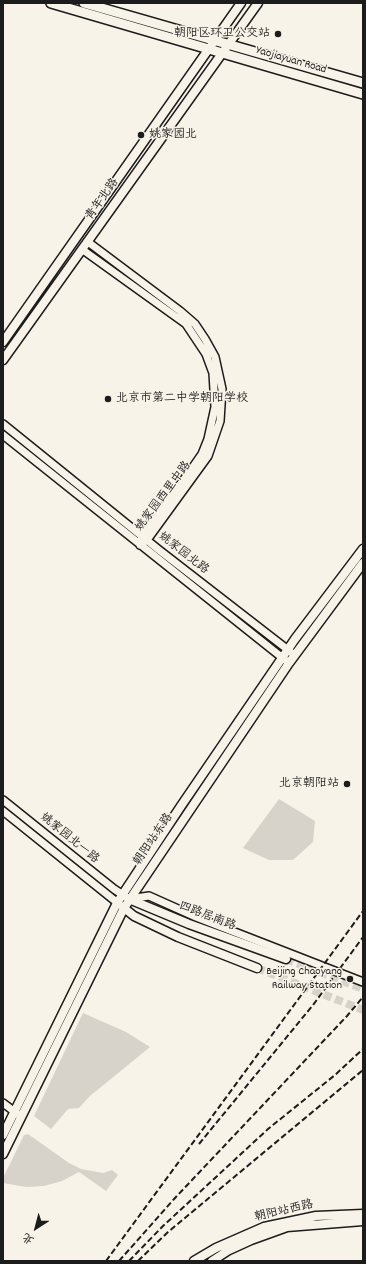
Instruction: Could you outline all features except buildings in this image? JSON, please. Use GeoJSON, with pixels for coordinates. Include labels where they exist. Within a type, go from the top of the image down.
{"type":"FeatureCollection","features":[{"type":"Feature","properties":{"kind":"main road","name":"Yaojiayuan Road"},"geometry":{"type":"LineString","coordinates":[[51,3],[225,49],[363,83]]}},
{"type":"Feature","properties":{"kind":"main road","name":"Yaojiayuan Road"},"geometry":{"type":"LineString","coordinates":[[84,3],[211,45]]}},
{"type":"Feature","properties":{"kind":"main road","name":"青年北路"},"geometry":{"type":"LineString","coordinates":[[3,342],[241,3]]}},
{"type":"Feature","properties":{"kind":"main road","name":"青年北路"},"geometry":{"type":"LineString","coordinates":[[3,360],[258,3]]}},
{"type":"Feature","properties":{"kind":"main road","name":"Yaojiayuan Road"},"geometry":{"type":"LineString","coordinates":[[225,49],[363,94]]}},
{"type":"Feature","properties":{"kind":"main road"},"geometry":{"type":"LineString","coordinates":[[189,76],[197,76],[200,78],[200,84]]}},
{"type":"Feature","properties":{"kind":"main road","name":"朝阳站东路"},"geometry":{"type":"LineString","coordinates":[[292,653],[363,549]]}},
{"type":"Feature","properties":{"kind":"main road","name":"朝阳站东路"},"geometry":{"type":"LineString","coordinates":[[3,1154],[17,1114],[120,905],[286,661],[363,563]]}},
{"type":"Feature","properties":{"kind":"main road","name":"四路居南路"},"geometry":{"type":"LineString","coordinates":[[126,897],[189,924],[286,959]]}},
{"type":"Feature","properties":{"kind":"main road"},"geometry":{"type":"LineString","coordinates":[[120,905],[134,916],[178,937],[257,968]]}},
{"type":"Feature","properties":{"kind":"main road","name":"朝阳站东路"},"geometry":{"type":"LineString","coordinates":[[3,1135],[17,1114]]}},
{"type":"Feature","properties":{"kind":"main road","name":"朝阳站西路"},"geometry":{"type":"LineString","coordinates":[[194,1261],[216,1248],[264,1227],[316,1216],[363,1214]]}},
{"type":"Feature","properties":{"kind":"main road","name":"朝阳站西路"},"geometry":{"type":"LineString","coordinates":[[212,1261],[229,1250],[251,1240],[287,1227],[363,1221]]}},
{"type":"Feature","properties":{"kind":"street","name":"姚家园西里中路"},"geometry":{"type":"LineString","coordinates":[[88,242],[195,324],[205,338],[215,357],[222,389],[220,421],[208,456],[145,538]]}},
{"type":"Feature","properties":{"kind":"street","name":"姚家园西里中路"},"geometry":{"type":"LineString","coordinates":[[83,250],[186,324],[197,337],[213,373],[215,407],[210,434],[202,454],[140,545]]}},
{"type":"Feature","properties":{"kind":"street","name":"姚家园北路"},"geometry":{"type":"LineString","coordinates":[[3,424],[292,653]]}},
{"type":"Feature","properties":{"kind":"street","name":"姚家园北路"},"geometry":{"type":"LineString","coordinates":[[3,435],[286,661]]}},
{"type":"Feature","properties":{"kind":"street","name":"姚家园北一路"},"geometry":{"type":"LineString","coordinates":[[3,800],[126,897]]}},
{"type":"Feature","properties":{"kind":"street","name":"姚家园北一路"},"geometry":{"type":"LineString","coordinates":[[3,811],[120,905]]}},
{"type":"Feature","properties":{"kind":"street"},"geometry":{"type":"LineString","coordinates":[[126,897],[149,896],[196,917],[363,982]]}},
{"type":"Feature","properties":{"kind":"street"},"geometry":{"type":"LineString","coordinates":[[3,1103],[17,1114]]}},
{"type":"Feature","properties":{"kind":"shaded area"},"geometry":{"type":"Polygon","coordinates":[[[279,799],[315,821],[313,842],[293,860],[269,860],[243,848],[279,799]]]}},
{"type":"Feature","properties":{"kind":"shaded area"},"geometry":{"type":"Polygon","coordinates":[[[83,1013],[126,1032],[150,1047],[90,1096],[79,1108],[68,1109],[51,1129],[34,1116],[83,1013]]]}},
{"type":"Feature","properties":{"kind":"shaded area"},"geometry":{"type":"Polygon","coordinates":[[[28,1134],[69,1163],[81,1169],[103,1173],[112,1170],[118,1175],[106,1191],[79,1172],[62,1181],[44,1186],[26,1187],[3,1183],[3,1178],[24,1135],[28,1134]]]}},
{"type":"Feature","properties":{"kind":"tunnel"},"geometry":{"type":"LineString","coordinates":[[286,959],[363,989]]}},
{"type":"Feature","properties":{"kind":"tunnel"},"geometry":{"type":"LineString","coordinates":[[257,968],[363,1010]]}},
{"type":"Feature","properties":{"kind":"railway"},"geometry":{"type":"LineString","coordinates":[[106,1261],[363,911]]}},
{"type":"Feature","properties":{"kind":"railway"},"geometry":{"type":"LineString","coordinates":[[199,1144],[313,1005],[363,937]]}},
{"type":"Feature","properties":{"kind":"railway"},"geometry":{"type":"LineString","coordinates":[[119,1261],[175,1198],[347,1016],[363,997]]}},
{"type":"Feature","properties":{"kind":"railway"},"geometry":{"type":"LineString","coordinates":[[129,1261],[163,1226],[268,1129],[335,1075],[363,1049]]}},
{"type":"Feature","properties":{"kind":"railway"},"geometry":{"type":"LineString","coordinates":[[138,1261],[168,1232],[363,1070]]}},
{"type":"Feature","properties":{"kind":"place","name":"朝阳区环卫公交站"},"geometry":{"type":"Point","coordinates":[278,34]}},
{"type":"Feature","properties":{"kind":"place","name":"姚家园北"},"geometry":{"type":"Point","coordinates":[141,135]}},
{"type":"Feature","properties":{"kind":"place","name":"北京市第二中学朝阳学校"},"geometry":{"type":"Point","coordinates":[108,399]}},
{"type":"Feature","properties":{"kind":"place","name":"北京朝阳站"},"geometry":{"type":"Point","coordinates":[347,784]}},
{"type":"Feature","properties":{"kind":"place","name":"Beijing Chaoyang Railway Station"},"geometry":{"type":"Point","coordinates":[350,979]}}]}
